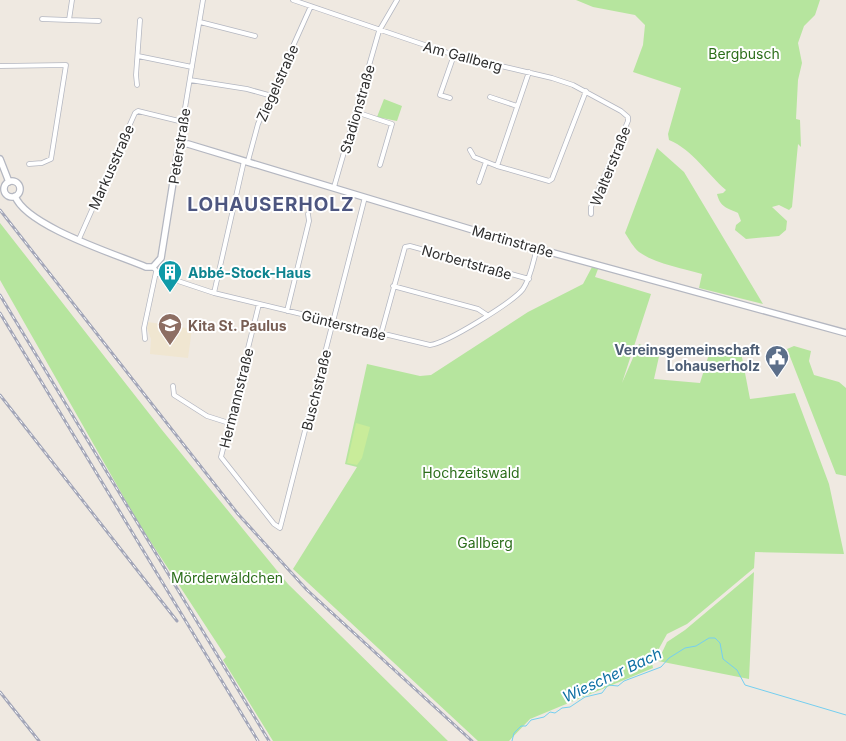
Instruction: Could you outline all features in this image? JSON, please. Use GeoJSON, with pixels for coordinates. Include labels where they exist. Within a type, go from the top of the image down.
{"type":"FeatureCollection","features":[{"type":"Feature","properties":{"kind":"street"},"geometry":{"type":"LineString","coordinates":[[69,20],[72,0]]}},
{"type":"Feature","properties":{"kind":"street","name":"Peterstraße"},"geometry":{"type":"LineString","coordinates":[[145,339],[144,328],[154,269],[160,258],[178,151],[182,144],[182,122],[203,0]]}},
{"type":"Feature","properties":{"kind":"street","name":"Am Gallberg"},"geometry":{"type":"LineString","coordinates":[[293,0],[379,31],[454,55],[529,72],[586,91],[612,104],[625,113],[628,119]]}},
{"type":"Feature","properties":{"kind":"street","name":"Stadionstraße"},"geometry":{"type":"LineString","coordinates":[[334,187],[379,31],[397,0]]}},
{"type":"Feature","properties":{"kind":"street","name":"Ziegelstraße"},"geometry":{"type":"LineString","coordinates":[[214,293],[246,160],[258,124],[311,6]]}},
{"type":"Feature","properties":{"kind":"street"},"geometry":{"type":"LineString","coordinates":[[42,19],[99,21]]}},
{"type":"Feature","properties":{"kind":"street"},"geometry":{"type":"LineString","coordinates":[[137,85],[140,20]]}},
{"type":"Feature","properties":{"kind":"street"},"geometry":{"type":"LineString","coordinates":[[200,22],[255,36]]}},
{"type":"Feature","properties":{"kind":"street"},"geometry":{"type":"LineString","coordinates":[[440,95],[454,55]]}},
{"type":"Feature","properties":{"kind":"street"},"geometry":{"type":"LineString","coordinates":[[138,56],[192,67]]}},
{"type":"Feature","properties":{"kind":"street"},"geometry":{"type":"LineString","coordinates":[[0,66],[66,65],[51,159],[42,164],[29,164]]}},
{"type":"Feature","properties":{"kind":"street"},"geometry":{"type":"LineString","coordinates":[[497,166],[529,72]]}},
{"type":"Feature","properties":{"kind":"street"},"geometry":{"type":"LineString","coordinates":[[190,80],[247,89],[272,96]]}},
{"type":"Feature","properties":{"kind":"street"},"geometry":{"type":"LineString","coordinates":[[470,150],[474,157],[486,162],[549,181],[552,179],[586,91]]}},
{"type":"Feature","properties":{"kind":"street"},"geometry":{"type":"LineString","coordinates":[[434,93],[450,98]]}},
{"type":"Feature","properties":{"kind":"street"},"geometry":{"type":"LineString","coordinates":[[490,97],[517,106]]}},
{"type":"Feature","properties":{"kind":"street","name":"Markusstraße"},"geometry":{"type":"LineString","coordinates":[[79,239],[135,113],[138,111],[182,122]]}},
{"type":"Feature","properties":{"kind":"street"},"geometry":{"type":"LineString","coordinates":[[356,112],[392,124],[380,165]]}},
{"type":"Feature","properties":{"kind":"street","name":"Walterstraße"},"geometry":{"type":"LineString","coordinates":[[591,214],[591,207],[628,119]]}},
{"type":"Feature","properties":{"kind":"street","name":"Martinstraße"},"geometry":{"type":"LineString","coordinates":[[182,144],[246,160],[537,248],[846,334]]}},
{"type":"Feature","properties":{"kind":"street"},"geometry":{"type":"LineString","coordinates":[[0,159],[9,182],[3,194],[15,196]]}},
{"type":"Feature","properties":{"kind":"street"},"geometry":{"type":"LineString","coordinates":[[479,182],[486,162]]}},
{"type":"Feature","properties":{"kind":"street","name":"Günterstraße"},"geometry":{"type":"LineString","coordinates":[[9,182],[18,185],[19,193],[15,196],[20,207],[38,220],[146,267],[214,293],[422,345],[438,344],[520,293],[529,279],[537,248]]}},
{"type":"Feature","properties":{"kind":"street","name":"Buschstraße"},"geometry":{"type":"LineString","coordinates":[[282,526],[365,196]]}},
{"type":"Feature","properties":{"kind":"street"},"geometry":{"type":"LineString","coordinates":[[287,311],[309,221],[308,214]]}},
{"type":"Feature","properties":{"kind":"street","name":"Norbertstraße"},"geometry":{"type":"LineString","coordinates":[[381,334],[402,252],[405,247],[410,246],[529,279]]}},
{"type":"Feature","properties":{"kind":"street"},"geometry":{"type":"LineString","coordinates":[[393,286],[478,309],[486,315]]}},
{"type":"Feature","properties":{"kind":"street","name":"Hermannstraße"},"geometry":{"type":"LineString","coordinates":[[259,304],[229,423],[222,459],[274,524],[279,528],[282,526]]}},
{"type":"Feature","properties":{"kind":"street"},"geometry":{"type":"LineString","coordinates":[[173,386],[174,395],[193,409],[229,423]]}},
{"type":"Feature","properties":{"kind":"shaded area","name":"Kita St. Paulus"},"geometry":{"type":"Polygon","coordinates":[[[148,322],[192,329],[188,358],[150,354],[151,339],[147,328],[148,322]]]}},
{"type":"Feature","properties":{"kind":"green space","name":"Bergbusch"},"geometry":{"type":"Polygon","coordinates":[[[576,0],[820,0],[815,15],[804,26],[798,43],[802,63],[798,80],[796,119],[800,120],[801,147],[798,144],[792,207],[789,210],[779,205],[772,207],[787,221],[786,230],[779,236],[746,239],[735,230],[736,225],[741,221],[738,213],[722,204],[717,194],[723,193],[726,190],[693,156],[678,144],[669,140],[668,134],[681,88],[633,72],[643,45],[645,25],[635,15],[593,7],[576,0]]]}},
{"type":"Feature","properties":{"kind":"green space"},"geometry":{"type":"Polygon","coordinates":[[[384,99],[402,106],[397,121],[377,117],[384,99]]]}},
{"type":"Feature","properties":{"kind":"green space"},"geometry":{"type":"Polygon","coordinates":[[[657,148],[684,172],[763,304],[699,288],[702,274],[653,260],[639,252],[631,243],[625,233],[657,148]]]}},
{"type":"Feature","properties":{"kind":"green space","name":"Mörderwäldchen"},"geometry":{"type":"Polygon","coordinates":[[[0,223],[162,430],[288,584],[448,741],[273,741],[223,660],[226,657],[139,524],[0,280],[0,223]]]}},
{"type":"Feature","properties":{"kind":"green space","name":"Hochzeitswald"},"geometry":{"type":"Polygon","coordinates":[[[592,267],[598,269],[595,277],[651,294],[622,383],[639,344],[660,352],[654,379],[700,383],[709,354],[741,352],[750,399],[795,393],[829,484],[844,554],[755,552],[754,568],[687,624],[667,634],[656,654],[651,657],[653,668],[530,719],[509,741],[478,741],[293,569],[357,467],[345,464],[367,364],[420,376],[431,375],[528,312],[583,284],[592,267]]]}},
{"type":"Feature","properties":{"kind":"green space"},"geometry":{"type":"Polygon","coordinates":[[[794,346],[811,351],[809,361],[814,375],[839,382],[846,388],[846,476],[836,474],[787,349],[794,346]]]}},
{"type":"Feature","properties":{"kind":"green space"},"geometry":{"type":"Polygon","coordinates":[[[356,423],[370,427],[362,458],[357,465],[347,463],[356,423]]]}},
{"type":"Feature","properties":{"kind":"green space"},"geometry":{"type":"Polygon","coordinates":[[[754,572],[749,679],[658,661],[667,642],[685,630],[754,572]]]}},
{"type":"Feature","properties":{"kind":"waterway","name":"Wiescher Bach"},"geometry":{"type":"LineString","coordinates":[[512,741],[514,733],[521,726],[526,726],[531,720],[544,717],[550,712],[555,713],[562,708],[570,707],[585,697],[602,693],[608,685],[618,686],[624,681],[661,667],[669,658],[685,648],[696,646],[709,638],[715,638],[720,643],[723,659],[737,670],[745,685],[846,715]]}},
{"type":"Feature","properties":{"kind":"railway"},"geometry":{"type":"LineString","coordinates":[[0,210],[238,514],[307,590],[472,741]]}},
{"type":"Feature","properties":{"kind":"railway"},"geometry":{"type":"LineString","coordinates":[[0,295],[269,741]]}},
{"type":"Feature","properties":{"kind":"railway"},"geometry":{"type":"LineString","coordinates":[[0,313],[258,741]]}},
{"type":"Feature","properties":{"kind":"railway"},"geometry":{"type":"LineString","coordinates":[[0,395],[177,621]]}},
{"type":"Feature","properties":{"kind":"railway"},"geometry":{"type":"LineString","coordinates":[[0,692],[39,741]]}},
{"type":"Feature","properties":{"kind":"place","name":"Abbé-Stock-Haus"},"geometry":{"type":"Point","coordinates":[170,293]}},
{"type":"Feature","properties":{"kind":"place","name":"Kita St. Paulus"},"geometry":{"type":"Point","coordinates":[170,346]}},
{"type":"Feature","properties":{"kind":"place","name":"Vereinsgemeinschaft Lohauserholz"},"geometry":{"type":"Point","coordinates":[777,378]}},
{"type":"Feature","properties":{"kind":"district","name":"LOHAUSERHOLZ"},"geometry":{"type":"Point","coordinates":[271,204]}},
{"type":"Feature","properties":{"kind":"park label","name":"Gallberg"},"geometry":{"type":"Point","coordinates":[485,542]}}]}
